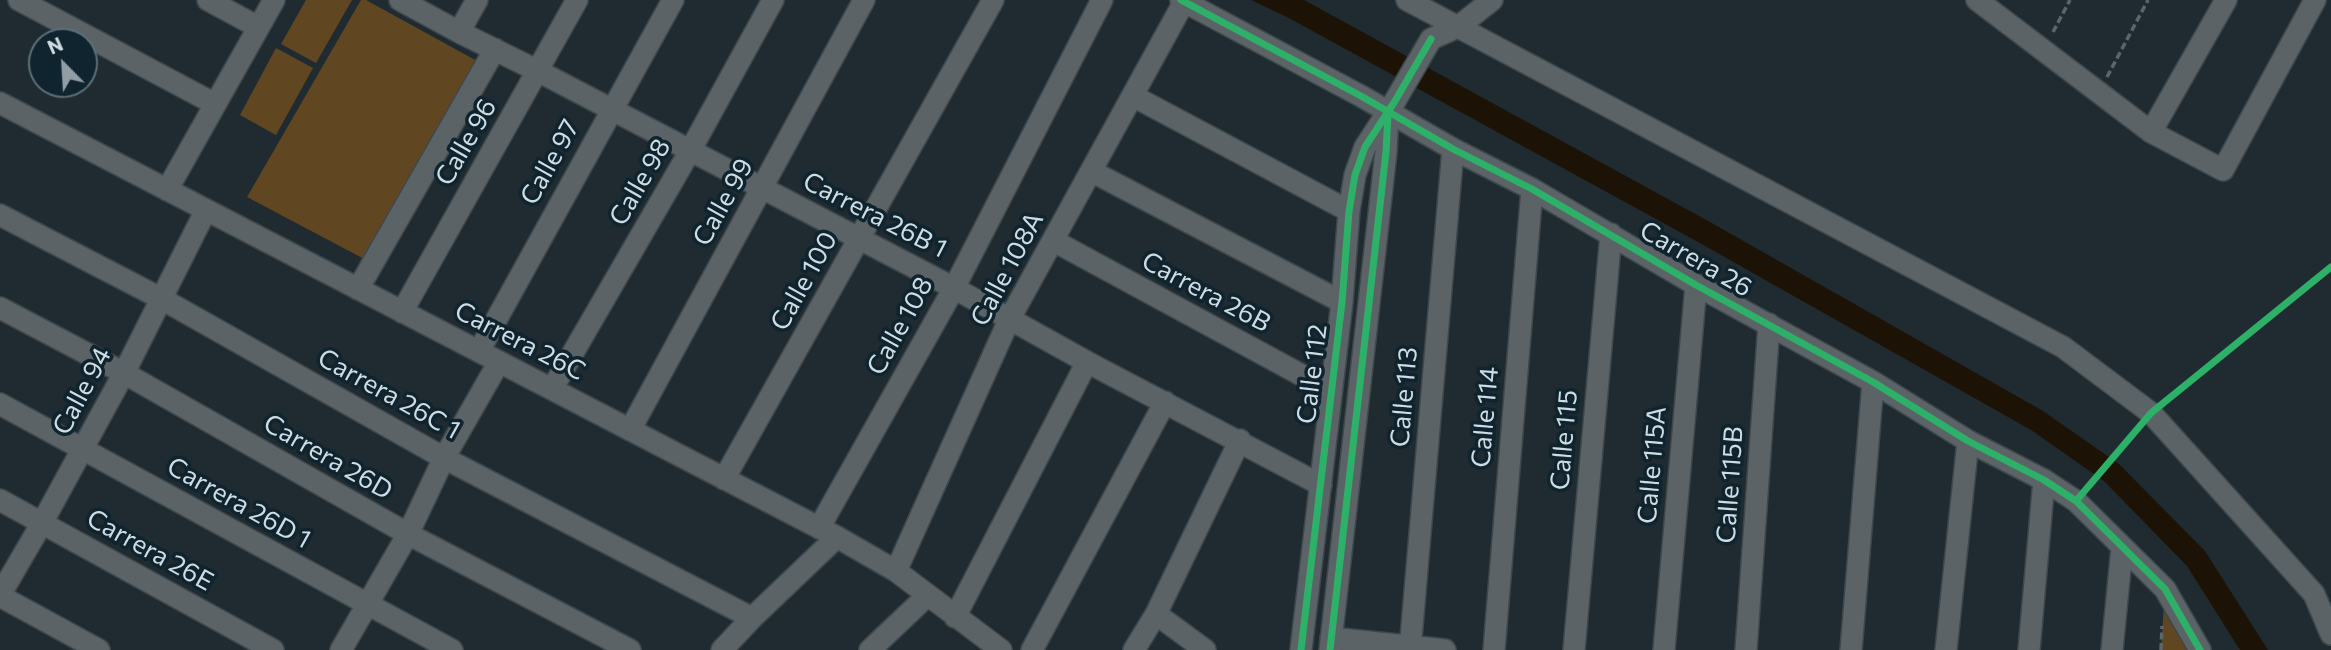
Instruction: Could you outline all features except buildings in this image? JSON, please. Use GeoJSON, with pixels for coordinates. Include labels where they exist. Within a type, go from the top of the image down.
{"type":"FeatureCollection","features":[{"type":"Feature","properties":{"kind":"street"},"geometry":{"type":"LineString","coordinates":[[19,0],[215,104]]}},
{"type":"Feature","properties":{"kind":"street"},"geometry":{"type":"LineString","coordinates":[[208,0],[258,27]]}},
{"type":"Feature","properties":{"kind":"street"},"geometry":{"type":"LineString","coordinates":[[167,190],[274,0]]}},
{"type":"Feature","properties":{"kind":"street","name":"Carrera 26B 1"},"geometry":{"type":"LineString","coordinates":[[400,0],[954,288],[1087,362],[1240,440],[1321,485]]}},
{"type":"Feature","properties":{"kind":"street"},"geometry":{"type":"LineString","coordinates":[[459,32],[477,0]]}},
{"type":"Feature","properties":{"kind":"street","name":"Calle 96"},"geometry":{"type":"LineString","coordinates":[[402,312],[577,0]]}},
{"type":"Feature","properties":{"kind":"street","name":"Calle 97"},"geometry":{"type":"LineString","coordinates":[[479,351],[673,0]]}},
{"type":"Feature","properties":{"kind":"street","name":"Calle 98"},"geometry":{"type":"LineString","coordinates":[[552,389],[690,151],[773,0]]}},
{"type":"Feature","properties":{"kind":"street","name":"Calle 99"},"geometry":{"type":"LineString","coordinates":[[630,430],[864,0]]}},
{"type":"Feature","properties":{"kind":"street","name":"Calle 100"},"geometry":{"type":"LineString","coordinates":[[724,479],[993,0]]}},
{"type":"Feature","properties":{"kind":"street","name":"Calle 108"},"geometry":{"type":"LineString","coordinates":[[722,650],[828,533],[1102,0]]}},
{"type":"Feature","properties":{"kind":"street"},"geometry":{"type":"LineString","coordinates":[[1407,0],[2063,348],[2151,413],[2314,594],[2331,634]]}},
{"type":"Feature","properties":{"kind":"street","name":"Calle 112"},"geometry":{"type":"LineString","coordinates":[[1301,650],[1355,175],[1365,147],[1431,38],[1458,27],[1492,0]]}},
{"type":"Feature","properties":{"kind":"street"},"geometry":{"type":"LineString","coordinates":[[2151,132],[2226,0]]}},
{"type":"Feature","properties":{"kind":"street"},"geometry":{"type":"LineString","coordinates":[[1984,2],[2151,132],[2223,170],[2315,0]]}},
{"type":"Feature","properties":{"kind":"street","name":"Calle 108A"},"geometry":{"type":"LineString","coordinates":[[896,571],[1009,320],[1054,242],[1182,1]]}},
{"type":"Feature","properties":{"kind":"street","name":"Carrera 26"},"geometry":{"type":"LineString","coordinates":[[1182,1],[1392,106],[1453,149],[1532,189],[2077,501],[2165,589],[2200,650]]}},
{"type":"Feature","properties":{"kind":"street"},"geometry":{"type":"LineString","coordinates":[[358,289],[495,49]]}},
{"type":"Feature","properties":{"kind":"street"},"geometry":{"type":"LineString","coordinates":[[1133,96],[1349,211]]}},
{"type":"Feature","properties":{"kind":"street","name":"Carrera 26C"},"geometry":{"type":"LineString","coordinates":[[0,103],[828,533],[896,571],[997,649]]}},
{"type":"Feature","properties":{"kind":"street","name":"Calle 112"},"geometry":{"type":"LineString","coordinates":[[1331,644],[1392,106]]}},
{"type":"Feature","properties":{"kind":"street","name":"Calle 113"},"geometry":{"type":"LineString","coordinates":[[1410,648],[1453,149]]}},
{"type":"Feature","properties":{"kind":"street"},"geometry":{"type":"LineString","coordinates":[[1090,171],[1342,302]]}},
{"type":"Feature","properties":{"kind":"street","name":"Calle 114"},"geometry":{"type":"LineString","coordinates":[[1494,650],[1532,189]]}},
{"type":"Feature","properties":{"kind":"street","name":"Calle 94"},"geometry":{"type":"LineString","coordinates":[[0,595],[43,523],[124,373],[206,210]]}},
{"type":"Feature","properties":{"kind":"street","name":"Carrera 26C 1"},"geometry":{"type":"LineString","coordinates":[[0,215],[162,299],[444,458],[752,618]]}},
{"type":"Feature","properties":{"kind":"street","name":"Calle 115"},"geometry":{"type":"LineString","coordinates":[[1574,650],[1611,234]]}},
{"type":"Feature","properties":{"kind":"street","name":"Carrera 26B"},"geometry":{"type":"LineString","coordinates":[[1054,242],[1331,391]]}},
{"type":"Feature","properties":{"kind":"street","name":"Calle 115A"},"geometry":{"type":"LineString","coordinates":[[1664,650],[1696,285]]}},
{"type":"Feature","properties":{"kind":"street","name":"Carrera 26D"},"geometry":{"type":"LineString","coordinates":[[0,309],[124,373],[408,534],[630,650]]}},
{"type":"Feature","properties":{"kind":"street","name":"Calle 115B"},"geometry":{"type":"LineString","coordinates":[[1746,650],[1769,324]]}},
{"type":"Feature","properties":{"kind":"street"},"geometry":{"type":"LineString","coordinates":[[341,650],[408,534],[444,458],[499,362]]}},
{"type":"Feature","properties":{"kind":"street"},"geometry":{"type":"LineString","coordinates":[[955,617],[1087,362]]}},
{"type":"Feature","properties":{"kind":"street"},"geometry":{"type":"LineString","coordinates":[[1852,650],[1873,382]]}},
{"type":"Feature","properties":{"kind":"street"},"geometry":{"type":"LineString","coordinates":[[1032,650],[1165,402]]}},
{"type":"Feature","properties":{"kind":"street","name":"Carrera 26D 1"},"geometry":{"type":"LineString","coordinates":[[0,404],[452,650]]}},
{"type":"Feature","properties":{"kind":"street"},"geometry":{"type":"LineString","coordinates":[[1134,650],[1156,614],[1240,440]]}},
{"type":"Feature","properties":{"kind":"street"},"geometry":{"type":"LineString","coordinates":[[1946,650],[1968,440]]}},
{"type":"Feature","properties":{"kind":"street"},"geometry":{"type":"LineString","coordinates":[[2029,650],[2044,480]]}},
{"type":"Feature","properties":{"kind":"street","name":"Carrera 26E"},"geometry":{"type":"LineString","coordinates":[[0,500],[273,650]]}},
{"type":"Feature","properties":{"kind":"street"},"geometry":{"type":"LineString","coordinates":[[2112,650],[2122,548]]}},
{"type":"Feature","properties":{"kind":"street"},"geometry":{"type":"LineString","coordinates":[[0,595],[99,650]]}},
{"type":"Feature","properties":{"kind":"street"},"geometry":{"type":"LineString","coordinates":[[870,650],[928,596]]}},
{"type":"Feature","properties":{"kind":"street"},"geometry":{"type":"LineString","coordinates":[[1156,614],[1205,650]]}},
{"type":"Feature","properties":{"kind":"street"},"geometry":{"type":"LineString","coordinates":[[1331,644],[1445,650]]}},
{"type":"Feature","properties":{"kind":"path"},"geometry":{"type":"LineString","coordinates":[[2050,37],[2070,0]]}},
{"type":"Feature","properties":{"kind":"path"},"geometry":{"type":"LineString","coordinates":[[2106,79],[2148,0]]}},
{"type":"Feature","properties":{"kind":"shaded area"},"geometry":{"type":"Polygon","coordinates":[[[306,0],[352,0],[316,63],[281,44],[306,0]]]}},
{"type":"Feature","properties":{"kind":"shaded area"},"geometry":{"type":"Polygon","coordinates":[[[361,0],[366,0],[477,61],[368,261],[247,197],[361,0]]]}},
{"type":"Feature","properties":{"kind":"shaded area"},"geometry":{"type":"Polygon","coordinates":[[[1251,0],[1304,0],[1710,222],[2043,411],[2119,464],[2205,551],[2268,650],[2240,650],[2187,566],[2104,481],[2031,430],[1698,242],[1287,17],[1251,0]]]}},
{"type":"Feature","properties":{"kind":"shaded area"},"geometry":{"type":"Polygon","coordinates":[[[276,48],[313,68],[276,135],[240,115],[276,48]]]}},
{"type":"Feature","properties":{"kind":"shaded area"},"geometry":{"type":"Polygon","coordinates":[[[2165,589],[2200,650],[2161,650],[2165,589]]]}},
{"type":"Feature","properties":{"kind":"cycle path"},"geometry":{"type":"LineString","coordinates":[[1181,0],[1361,96],[1453,149],[1532,189],[1696,285],[1873,382],[1968,441],[2044,480],[2076,501],[2165,589],[2200,650]]}},
{"type":"Feature","properties":{"kind":"cycle path"},"geometry":{"type":"LineString","coordinates":[[1301,650],[1355,175],[1365,147],[1431,39]]}},
{"type":"Feature","properties":{"kind":"cycle path"},"geometry":{"type":"LineString","coordinates":[[1330,650],[1388,114]]}},
{"type":"Feature","properties":{"kind":"cycle path"},"geometry":{"type":"LineString","coordinates":[[2076,501],[2151,413],[2331,267]]}}]}
